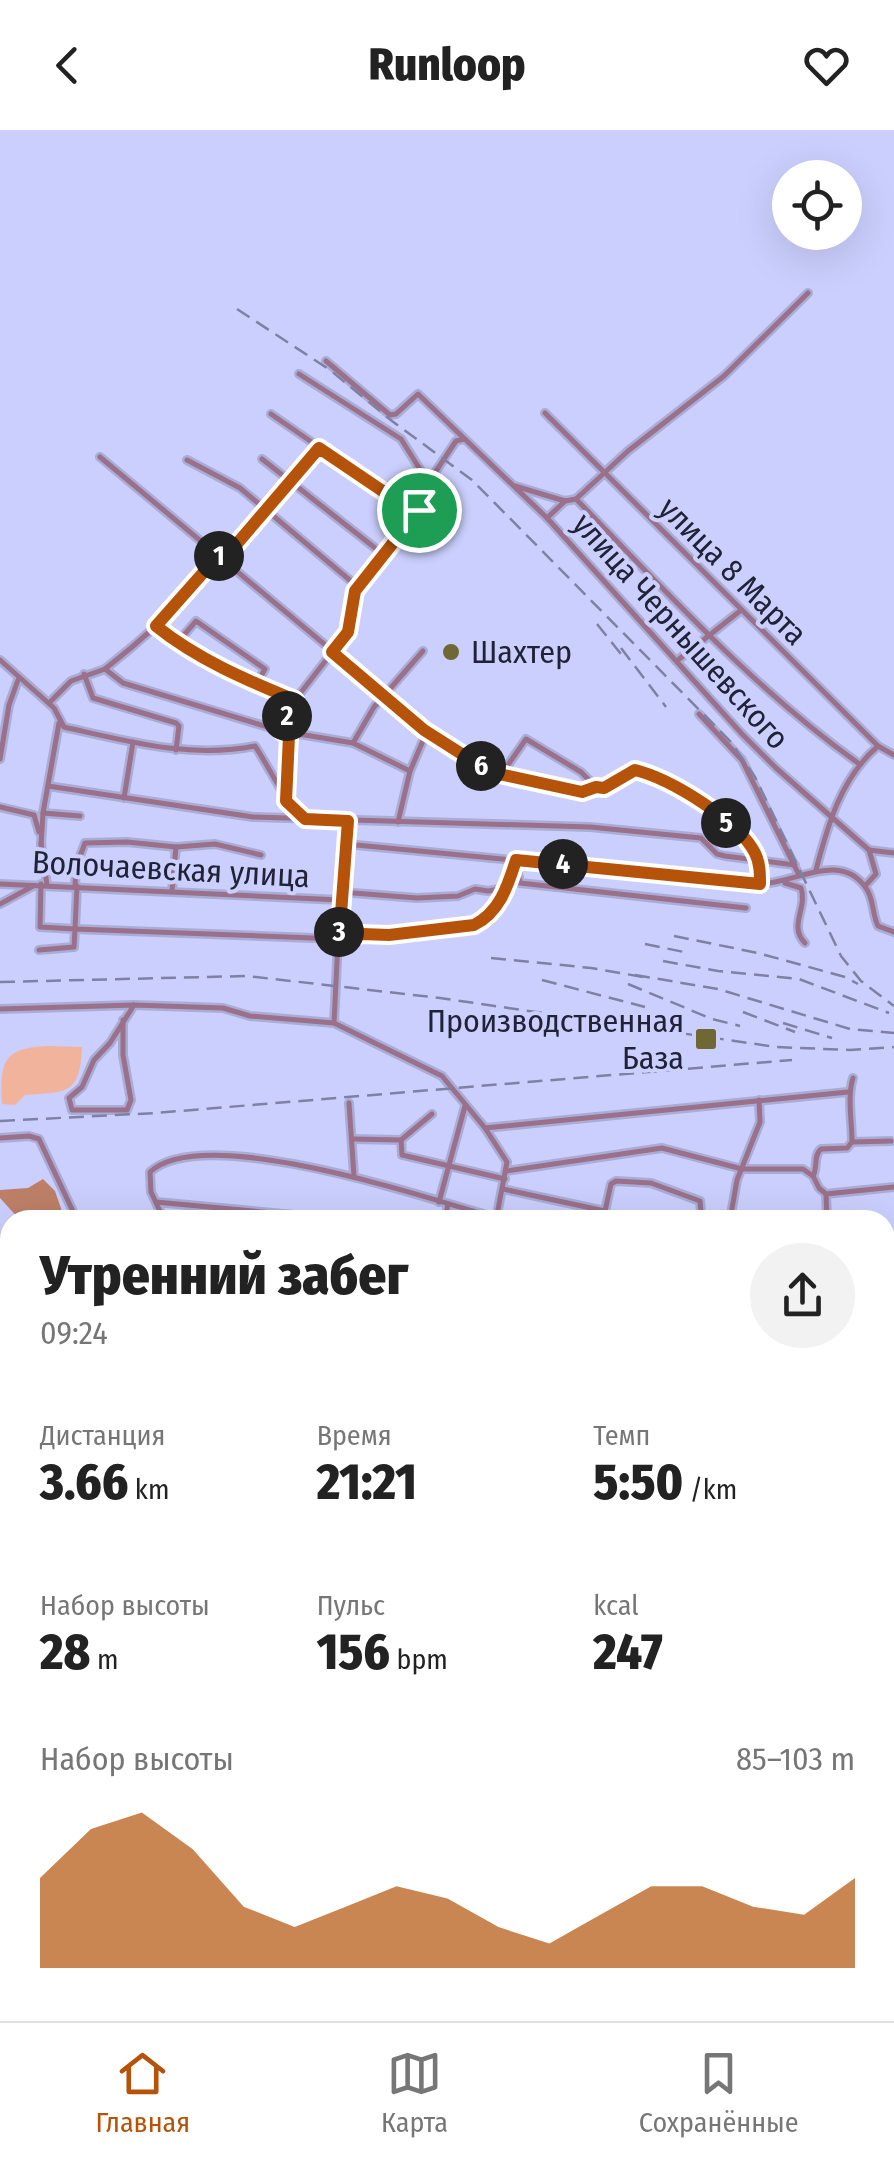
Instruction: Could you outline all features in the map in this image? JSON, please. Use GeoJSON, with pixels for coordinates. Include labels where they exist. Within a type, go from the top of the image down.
{"type":"FeatureCollection","features":[{"type":"Feature","properties":{"kind":"street"},"geometry":{"type":"LineString","coordinates":[[514,486],[565,501],[576,499],[724,376],[808,293]]}},
{"type":"Feature","properties":{"kind":"street","name":"улица Чернышевского"},"geometry":{"type":"LineString","coordinates":[[326,362],[390,415],[418,394],[547,518],[742,734],[868,850]]}},
{"type":"Feature","properties":{"kind":"street"},"geometry":{"type":"LineString","coordinates":[[299,374],[401,439],[428,483]]}},
{"type":"Feature","properties":{"kind":"street","name":"улица 8 Марта"},"geometry":{"type":"LineString","coordinates":[[545,413],[740,611],[878,746],[894,755]]}},
{"type":"Feature","properties":{"kind":"street"},"geometry":{"type":"LineString","coordinates":[[271,414],[387,494],[419,510]]}},
{"type":"Feature","properties":{"kind":"street"},"geometry":{"type":"LineString","coordinates":[[281,731],[295,700],[348,632],[358,588],[419,510],[428,483],[456,442],[464,439]]}},
{"type":"Feature","properties":{"kind":"street"},"geometry":{"type":"LineString","coordinates":[[49,703],[71,681],[105,669],[156,626],[319,448]]}},
{"type":"Feature","properties":{"kind":"street"},"geometry":{"type":"LineString","coordinates":[[100,458],[424,730],[490,772],[582,792],[604,788],[635,770],[658,777],[719,815],[755,852],[760,884]]}},
{"type":"Feature","properties":{"kind":"street"},"geometry":{"type":"LineString","coordinates":[[262,459],[384,555]]}},
{"type":"Feature","properties":{"kind":"street"},"geometry":{"type":"LineString","coordinates":[[187,460],[240,488],[358,588]]}},
{"type":"Feature","properties":{"kind":"street"},"geometry":{"type":"LineString","coordinates":[[576,499],[783,705],[858,763]]}},
{"type":"Feature","properties":{"kind":"street"},"geometry":{"type":"LineString","coordinates":[[547,518],[565,501]]}},
{"type":"Feature","properties":{"kind":"street"},"geometry":{"type":"LineString","coordinates":[[678,660],[740,611]]}},
{"type":"Feature","properties":{"kind":"street"},"geometry":{"type":"LineString","coordinates":[[177,643],[196,621],[266,669],[256,685]]}},
{"type":"Feature","properties":{"kind":"street"},"geometry":{"type":"LineString","coordinates":[[156,626],[177,643],[256,685],[295,700]]}},
{"type":"Feature","properties":{"kind":"street"},"geometry":{"type":"LineString","coordinates":[[354,743],[383,697],[423,651]]}},
{"type":"Feature","properties":{"kind":"street"},"geometry":{"type":"LineString","coordinates":[[0,660],[49,703],[64,727],[176,750],[226,752],[254,746],[286,801],[305,819]]}},
{"type":"Feature","properties":{"kind":"street"},"geometry":{"type":"LineString","coordinates":[[105,669],[123,683],[281,731],[354,743],[410,771]]}},
{"type":"Feature","properties":{"kind":"street"},"geometry":{"type":"LineString","coordinates":[[84,674],[94,698],[176,723],[176,750]]}},
{"type":"Feature","properties":{"kind":"street"},"geometry":{"type":"LineString","coordinates":[[0,759],[9,705],[19,678]]}},
{"type":"Feature","properties":{"kind":"street"},"geometry":{"type":"LineString","coordinates":[[0,702],[9,705]]}},
{"type":"Feature","properties":{"kind":"street"},"geometry":{"type":"LineString","coordinates":[[698,714],[742,760],[800,876]]}},
{"type":"Feature","properties":{"kind":"street"},"geometry":{"type":"LineString","coordinates":[[60,723],[43,813],[40,927],[339,940],[362,934],[389,935],[474,925],[484,920],[508,888],[516,860]]}},
{"type":"Feature","properties":{"kind":"street"},"geometry":{"type":"LineString","coordinates":[[398,822],[424,730]]}},
{"type":"Feature","properties":{"kind":"street"},"geometry":{"type":"LineString","coordinates":[[281,731],[289,736],[284,794]]}},
{"type":"Feature","properties":{"kind":"street"},"geometry":{"type":"LineString","coordinates":[[503,772],[526,739],[581,772],[596,787]]}},
{"type":"Feature","properties":{"kind":"street"},"geometry":{"type":"LineString","coordinates":[[124,798],[133,742]]}},
{"type":"Feature","properties":{"kind":"street"},"geometry":{"type":"LineString","coordinates":[[816,870],[831,819],[858,763],[878,746]]}},
{"type":"Feature","properties":{"kind":"street"},"geometry":{"type":"LineString","coordinates":[[48,786],[238,815],[590,827],[701,838],[717,854],[795,865]]}},
{"type":"Feature","properties":{"kind":"street"},"geometry":{"type":"LineString","coordinates":[[0,807],[36,817],[41,845]]}},
{"type":"Feature","properties":{"kind":"street"},"geometry":{"type":"LineString","coordinates":[[43,813],[80,816]]}},
{"type":"Feature","properties":{"kind":"street"},"geometry":{"type":"LineString","coordinates":[[334,1023],[348,821]]}},
{"type":"Feature","properties":{"kind":"street"},"geometry":{"type":"LineString","coordinates":[[39,950],[74,948],[76,866],[85,843],[176,847],[215,844],[260,855]]}},
{"type":"Feature","properties":{"kind":"street"},"geometry":{"type":"LineString","coordinates":[[346,844],[760,884],[783,883],[801,888],[804,894],[797,929],[805,943]]}},
{"type":"Feature","properties":{"kind":"street"},"geometry":{"type":"LineString","coordinates":[[172,891],[176,847]]}},
{"type":"Feature","properties":{"kind":"street"},"geometry":{"type":"LineString","coordinates":[[865,886],[876,874],[868,850],[894,853]]}},
{"type":"Feature","properties":{"kind":"street"},"geometry":{"type":"LineString","coordinates":[[516,860],[520,883],[746,908]]}},
{"type":"Feature","properties":{"kind":"street"},"geometry":{"type":"LineString","coordinates":[[783,883],[816,870],[850,875],[865,886],[878,926],[894,932]]}},
{"type":"Feature","properties":{"kind":"street","name":"Волочаевская улица"},"geometry":{"type":"LineString","coordinates":[[0,884],[417,898],[508,888]]}},
{"type":"Feature","properties":{"kind":"street"},"geometry":{"type":"LineString","coordinates":[[0,904],[41,884]]}},
{"type":"Feature","properties":{"kind":"street"},"geometry":{"type":"LineString","coordinates":[[123,1020],[123,1055],[132,1100],[127,1110],[72,1110],[69,1098],[82,1087],[94,1060],[110,1044],[123,1020],[134,1006]]}},
{"type":"Feature","properties":{"kind":"street"},"geometry":{"type":"LineString","coordinates":[[0,1009],[222,1008],[278,1019],[334,1023],[435,1071],[485,1128],[507,1162],[500,1210]]}},
{"type":"Feature","properties":{"kind":"street"},"geometry":{"type":"LineString","coordinates":[[813,1176],[818,1150],[848,1148],[852,1142],[848,1092],[853,1078]]}},
{"type":"Feature","properties":{"kind":"street"},"geometry":{"type":"LineString","coordinates":[[485,1128],[848,1092]]}},
{"type":"Feature","properties":{"kind":"street"},"geometry":{"type":"LineString","coordinates":[[732,1210],[742,1169],[760,1122],[759,1100]]}},
{"type":"Feature","properties":{"kind":"street"},"geometry":{"type":"LineString","coordinates":[[350,1103],[354,1176]]}},
{"type":"Feature","properties":{"kind":"street"},"geometry":{"type":"LineString","coordinates":[[439,1202],[466,1106]]}},
{"type":"Feature","properties":{"kind":"street"},"geometry":{"type":"LineString","coordinates":[[353,1139],[402,1140],[432,1114]]}},
{"type":"Feature","properties":{"kind":"street"},"geometry":{"type":"LineString","coordinates":[[0,1138],[40,1139],[72,1210]]}},
{"type":"Feature","properties":{"kind":"street"},"geometry":{"type":"LineString","coordinates":[[402,1140],[402,1155],[506,1175],[662,1148],[742,1169],[802,1170],[813,1176],[826,1194],[894,1188]]}},
{"type":"Feature","properties":{"kind":"street"},"geometry":{"type":"LineString","coordinates":[[852,1142],[892,1141]]}},
{"type":"Feature","properties":{"kind":"street"},"geometry":{"type":"LineString","coordinates":[[160,1210],[148,1178],[154,1167],[218,1157],[319,1168],[468,1210]]}},
{"type":"Feature","properties":{"kind":"street"},"geometry":{"type":"LineString","coordinates":[[604,1210],[611,1184],[616,1180],[651,1183],[700,1201],[701,1210]]}},
{"type":"Feature","properties":{"kind":"street"},"geometry":{"type":"LineString","coordinates":[[504,1190],[599,1210]]}},
{"type":"Feature","properties":{"kind":"street"},"geometry":{"type":"LineString","coordinates":[[826,1194],[827,1210]]}},
{"type":"Feature","properties":{"kind":"street"},"geometry":{"type":"LineString","coordinates":[[156,1202],[213,1210]]}},
{"type":"Feature","properties":{"kind":"street"},"geometry":{"type":"LineString","coordinates":[[446,1210],[448,1204]]}},
{"type":"Feature","properties":{"kind":"shaded area"},"geometry":{"type":"Polygon","coordinates":[[[82,1047],[74,1082],[61,1091],[25,1095],[15,1105],[2,1104],[2,1077],[7,1060],[22,1050],[82,1047]]]}},
{"type":"Feature","properties":{"kind":"shaded area"},"geometry":{"type":"Polygon","coordinates":[[[43,1179],[55,1191],[62,1210],[11,1210],[0,1198],[0,1190],[28,1188],[43,1179]]]}},
{"type":"Feature","properties":{"kind":"railway"},"geometry":{"type":"LineString","coordinates":[[237,309],[330,370],[472,480],[731,742],[755,777],[841,956],[861,981],[894,1006]]}},
{"type":"Feature","properties":{"kind":"railway"},"geometry":{"type":"LineString","coordinates":[[597,624],[625,659]]}},
{"type":"Feature","properties":{"kind":"railway"},"geometry":{"type":"LineString","coordinates":[[621,648],[666,707]]}},
{"type":"Feature","properties":{"kind":"railway"},"geometry":{"type":"LineString","coordinates":[[674,936],[758,953],[858,984]]}},
{"type":"Feature","properties":{"kind":"railway"},"geometry":{"type":"LineString","coordinates":[[645,944],[684,952]]}},
{"type":"Feature","properties":{"kind":"railway"},"geometry":{"type":"LineString","coordinates":[[491,958],[649,978]]}},
{"type":"Feature","properties":{"kind":"railway"},"geometry":{"type":"LineString","coordinates":[[663,961],[799,979],[889,1013]]}},
{"type":"Feature","properties":{"kind":"railway"},"geometry":{"type":"LineString","coordinates":[[635,975],[718,989],[850,1029],[894,1033]]}},
{"type":"Feature","properties":{"kind":"railway"},"geometry":{"type":"LineString","coordinates":[[0,982],[247,976],[440,998],[776,1047],[894,1047]]}},
{"type":"Feature","properties":{"kind":"railway"},"geometry":{"type":"LineString","coordinates":[[542,980],[645,1007]]}},
{"type":"Feature","properties":{"kind":"railway"},"geometry":{"type":"LineString","coordinates":[[628,984],[712,1019],[740,1026]]}},
{"type":"Feature","properties":{"kind":"railway"},"geometry":{"type":"LineString","coordinates":[[743,1012],[795,1032]]}},
{"type":"Feature","properties":{"kind":"railway"},"geometry":{"type":"LineString","coordinates":[[783,1023],[832,1038]]}},
{"type":"Feature","properties":{"kind":"railway"},"geometry":{"type":"LineString","coordinates":[[0,1121],[156,1113],[792,1060]]}},
{"type":"Feature","properties":{"kind":"place","name":"Шахтер"},"geometry":{"type":"Point","coordinates":[451,652]}},
{"type":"Feature","properties":{"kind":"place","name":"Производственная База"},"geometry":{"type":"Point","coordinates":[706,1039]}},
{"type":"Feature","properties":{"kind":"route"},"geometry":{"type":"LineString","coordinates":[[319,448],[387,494],[419,510],[355,591],[348,632],[332,652],[424,730],[490,772],[582,792],[604,788],[635,770],[686,792],[719,815],[755,852],[760,884],[516,860],[508,888],[484,920],[474,925],[389,935],[362,934],[339,940],[348,821],[305,819],[286,801],[289,736],[281,731],[295,700],[219,666],[177,643],[156,626],[218,556],[223,560],[319,448]]}}]}
